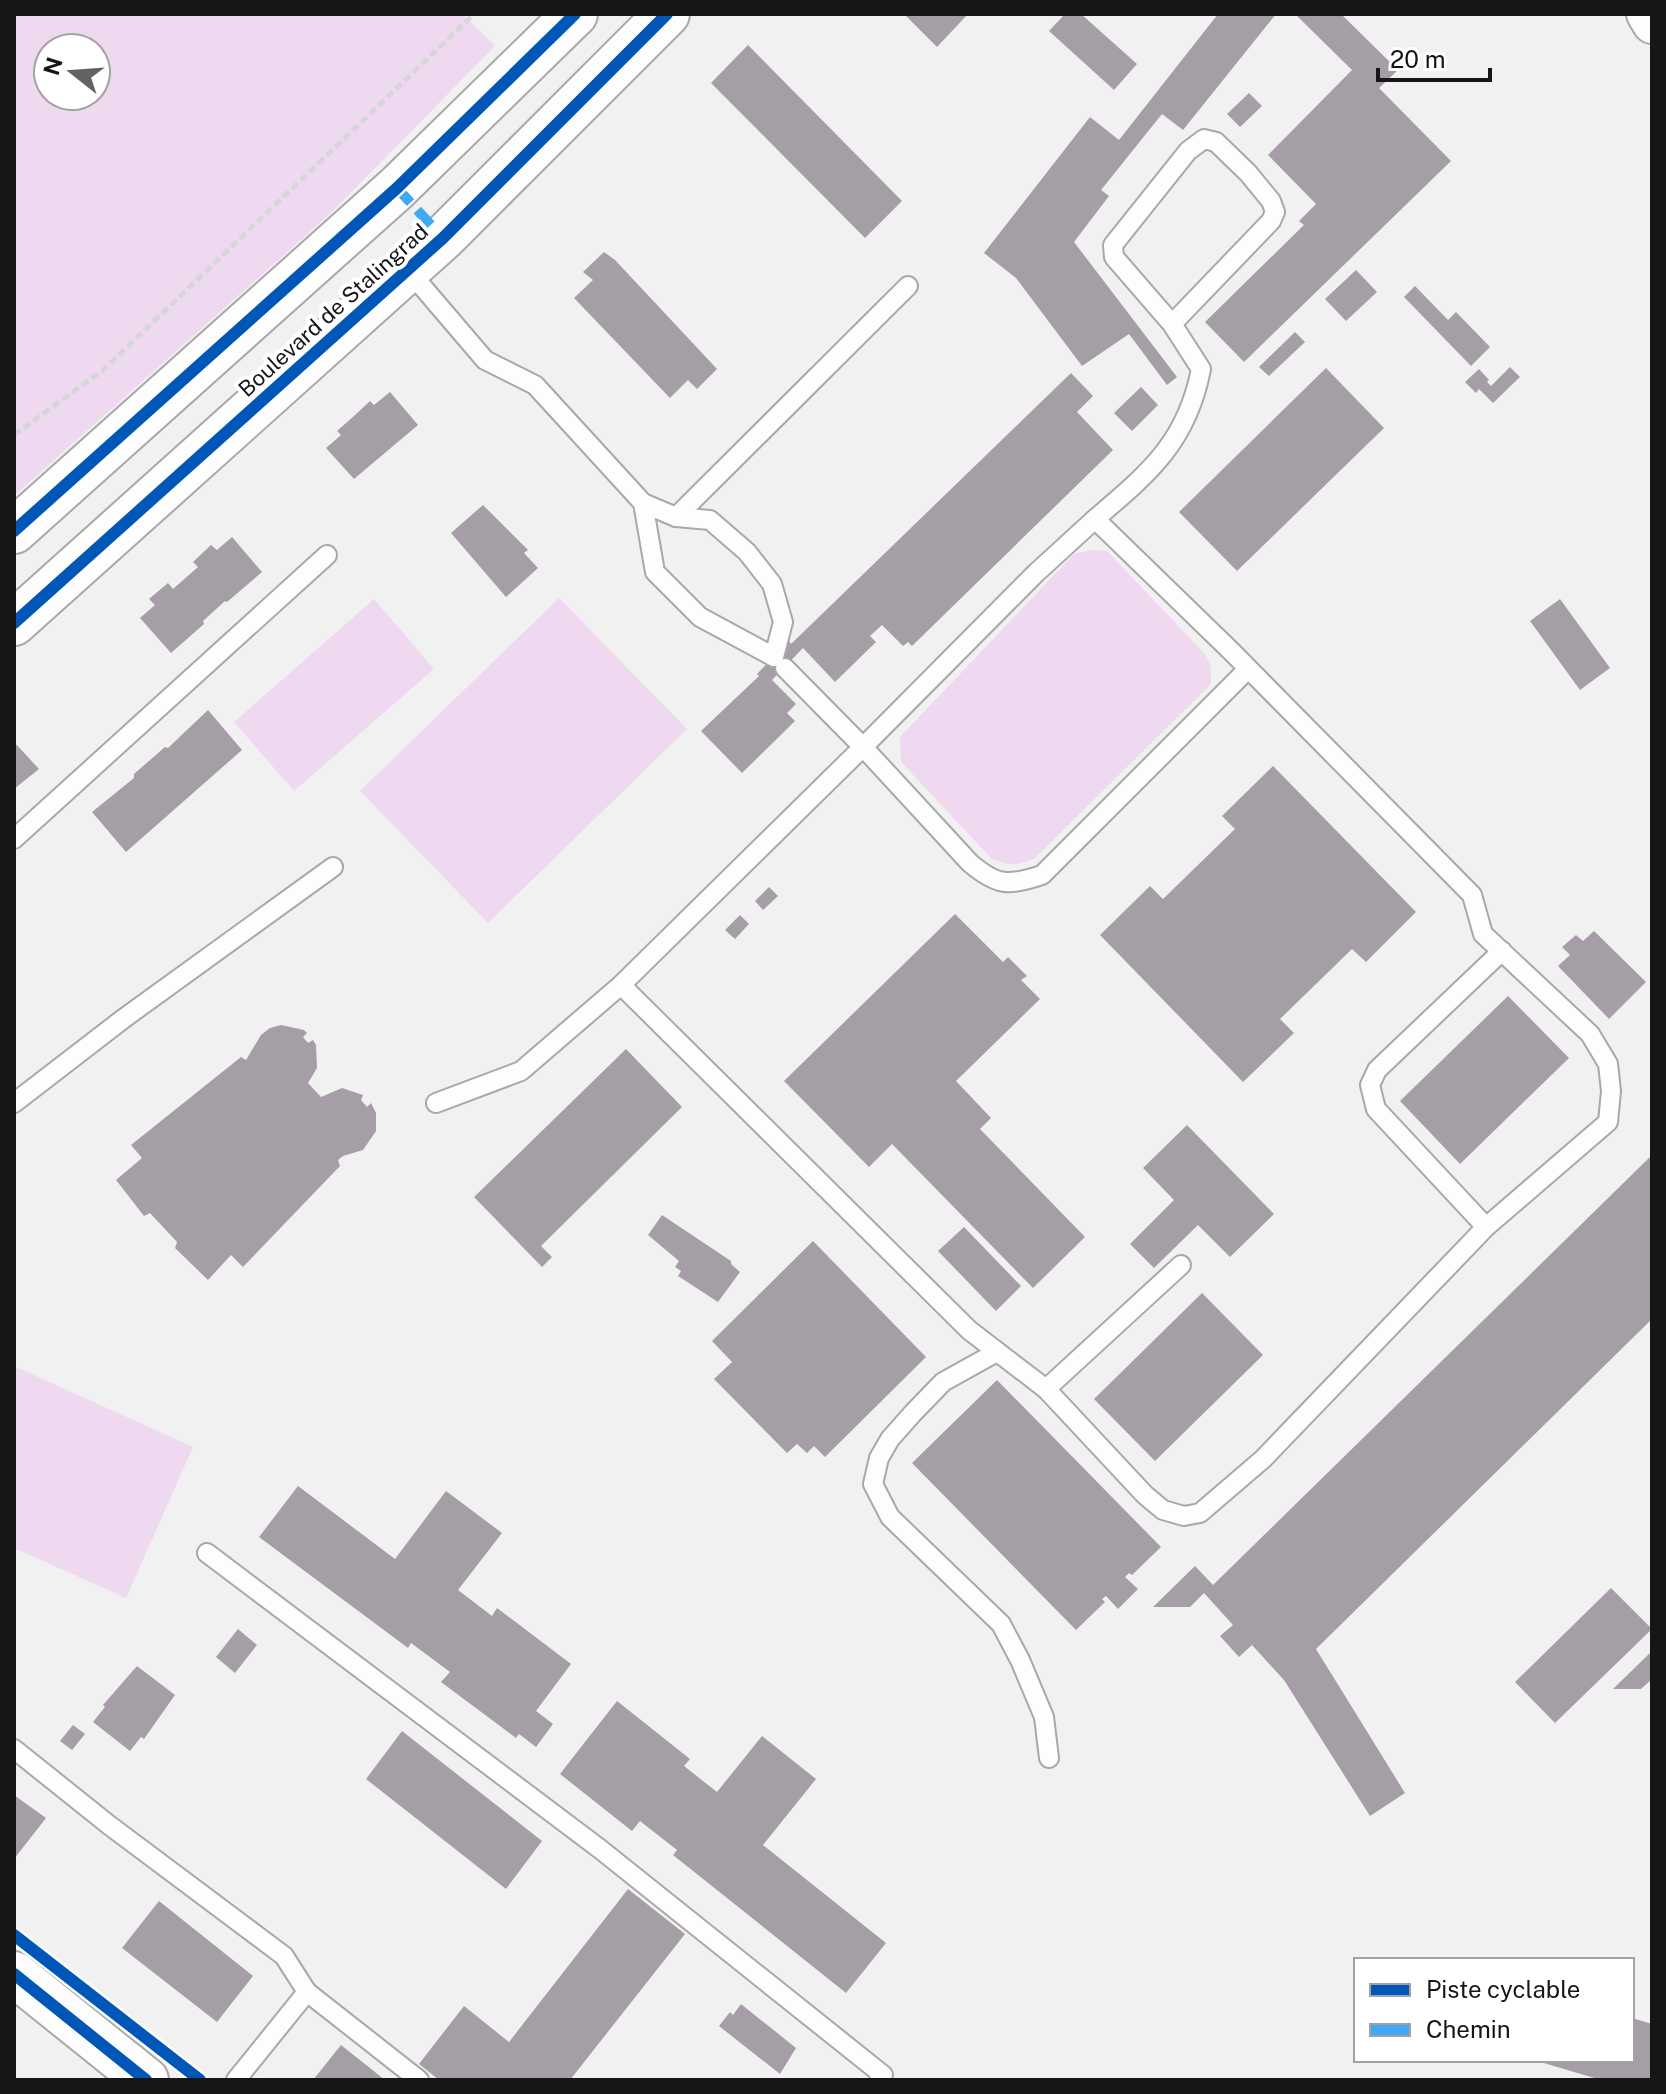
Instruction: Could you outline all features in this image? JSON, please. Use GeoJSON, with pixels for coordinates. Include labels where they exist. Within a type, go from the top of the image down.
{"type":"FeatureCollection","features":[{"type":"Feature","properties":{"kind":"main road"},"geometry":{"type":"LineString","coordinates":[[14,531],[359,221],[575,14]]}},
{"type":"Feature","properties":{"kind":"main road","name":"Boulevard de Stalingrad"},"geometry":{"type":"LineString","coordinates":[[14,623],[409,271],[667,14]]}},
{"type":"Feature","properties":{"kind":"main road"},"geometry":{"type":"LineString","coordinates":[[359,221],[409,271]]}},
{"type":"Feature","properties":{"kind":"main road"},"geometry":{"type":"LineString","coordinates":[[14,1974],[146,2080]]}},
{"type":"Feature","properties":{"kind":"street"},"geometry":{"type":"LineString","coordinates":[[1646,14],[1652,24]]}},
{"type":"Feature","properties":{"kind":"lane"},"geometry":{"type":"LineString","coordinates":[[436,1103],[521,1071],[621,985],[1036,573],[1143,477],[1179,433],[1195,399],[1201,369],[1172,324],[1114,257],[1113,245],[1188,151],[1204,139],[1216,142],[1248,173],[1271,201],[1275,212],[1271,221],[1172,324]]}},
{"type":"Feature","properties":{"kind":"lane"},"geometry":{"type":"LineString","coordinates":[[409,271],[485,360],[535,385],[643,503],[676,517],[710,520],[747,552],[772,584],[783,622],[774,657],[700,617],[655,572],[643,503]]}},
{"type":"Feature","properties":{"kind":"lane"},"geometry":{"type":"LineString","coordinates":[[676,517],[908,286]]}},
{"type":"Feature","properties":{"kind":"lane"},"geometry":{"type":"LineString","coordinates":[[621,985],[969,1330],[1046,1389],[1145,1495],[1163,1510],[1184,1516],[1200,1513],[1263,1459],[1486,1227],[1608,1122],[1611,1091],[1608,1064],[1590,1034],[1483,934],[1472,895],[1095,519]]}},
{"type":"Feature","properties":{"kind":"lane"},"geometry":{"type":"LineString","coordinates":[[14,839],[327,555]]}},
{"type":"Feature","properties":{"kind":"lane"},"geometry":{"type":"LineString","coordinates":[[785,668],[970,863],[989,879],[1015,884],[1042,875],[1248,669]]}},
{"type":"Feature","properties":{"kind":"lane"},"geometry":{"type":"LineString","coordinates":[[14,1103],[123,1019],[333,867]]}},
{"type":"Feature","properties":{"kind":"lane"},"geometry":{"type":"LineString","coordinates":[[1486,1227],[1376,1109],[1370,1085],[1377,1070],[1502,951]]}},
{"type":"Feature","properties":{"kind":"lane"},"geometry":{"type":"LineString","coordinates":[[1046,1389],[1181,1265]]}},
{"type":"Feature","properties":{"kind":"lane"},"geometry":{"type":"LineString","coordinates":[[997,1352],[943,1382],[913,1413],[884,1449],[873,1484],[890,1517],[1001,1624],[1044,1717],[1049,1758]]}},
{"type":"Feature","properties":{"kind":"lane"},"geometry":{"type":"LineString","coordinates":[[207,1553],[600,1849],[883,2075],[879,2080]]}},
{"type":"Feature","properties":{"kind":"lane"},"geometry":{"type":"LineString","coordinates":[[14,1749],[109,1825],[284,1956],[307,1992],[419,2080]]}},
{"type":"Feature","properties":{"kind":"lane"},"geometry":{"type":"LineString","coordinates":[[236,2080],[307,1992]]}},
{"type":"Feature","properties":{"kind":"path"},"geometry":{"type":"LineString","coordinates":[[14,435],[103,370],[474,14]]}},
{"type":"Feature","properties":{"kind":"shaded area"},"geometry":{"type":"Polygon","coordinates":[[[14,14],[462,14],[495,46],[332,212],[14,496],[14,14]]]}},
{"type":"Feature","properties":{"kind":"shaded area"},"geometry":{"type":"Polygon","coordinates":[[[1091,550],[1107,551],[1205,654],[1211,667],[1211,684],[1034,859],[1017,864],[1002,863],[991,858],[901,762],[900,737],[1074,554],[1091,550]]]}},
{"type":"Feature","properties":{"kind":"shaded area"},"geometry":{"type":"Polygon","coordinates":[[[559,598],[687,729],[488,923],[360,791],[559,598]]]}},
{"type":"Feature","properties":{"kind":"shaded area"},"geometry":{"type":"Polygon","coordinates":[[[374,599],[434,669],[294,791],[234,722],[374,599]]]}},
{"type":"Feature","properties":{"kind":"shaded area"},"geometry":{"type":"Polygon","coordinates":[[[14,1366],[193,1447],[126,1598],[14,1548],[14,1366]]]}},
{"type":"Feature","properties":{"kind":"building"},"geometry":{"type":"Polygon","coordinates":[[[904,14],[968,14],[937,47],[904,14]]]}},
{"type":"Feature","properties":{"kind":"building"},"geometry":{"type":"Polygon","coordinates":[[[1065,14],[1081,14],[1137,64],[1114,90],[1049,31],[1065,14]]]}},
{"type":"Feature","properties":{"kind":"building"},"geometry":{"type":"Polygon","coordinates":[[[1218,14],[1276,14],[1183,130],[1162,114],[1101,190],[1109,196],[1074,242],[1177,377],[1167,385],[1129,334],[1082,366],[1016,278],[984,253],[1090,117],[1119,140],[1218,14]]]}},
{"type":"Feature","properties":{"kind":"building"},"geometry":{"type":"Polygon","coordinates":[[[1295,14],[1341,14],[1398,70],[1379,88],[1451,161],[1244,362],[1205,322],[1304,225],[1299,221],[1316,204],[1268,155],[1352,70],[1295,14]]]}},
{"type":"Feature","properties":{"kind":"building"},"geometry":{"type":"Polygon","coordinates":[[[748,45],[902,201],[865,238],[711,83],[748,45]]]}},
{"type":"Feature","properties":{"kind":"building"},"geometry":{"type":"Polygon","coordinates":[[[1249,93],[1262,106],[1240,127],[1227,114],[1249,93]]]}},
{"type":"Feature","properties":{"kind":"building"},"geometry":{"type":"Polygon","coordinates":[[[604,252],[717,369],[697,389],[688,380],[670,398],[574,298],[593,280],[583,272],[604,252]]]}},
{"type":"Feature","properties":{"kind":"building"},"geometry":{"type":"Polygon","coordinates":[[[1356,270],[1377,292],[1346,321],[1325,299],[1356,270]]]}},
{"type":"Feature","properties":{"kind":"building"},"geometry":{"type":"Polygon","coordinates":[[[1415,286],[1448,320],[1456,312],[1490,347],[1471,366],[1404,297],[1415,286]]]}},
{"type":"Feature","properties":{"kind":"building"},"geometry":{"type":"Polygon","coordinates":[[[1295,332],[1305,342],[1269,376],[1259,367],[1295,332]]]}},
{"type":"Feature","properties":{"kind":"building"},"geometry":{"type":"Polygon","coordinates":[[[1510,367],[1520,377],[1493,403],[1479,389],[1476,393],[1465,382],[1479,369],[1491,386],[1510,367]]]}},
{"type":"Feature","properties":{"kind":"building"},"geometry":{"type":"Polygon","coordinates":[[[1326,368],[1384,428],[1237,571],[1179,512],[1326,368]]]}},
{"type":"Feature","properties":{"kind":"building"},"geometry":{"type":"Polygon","coordinates":[[[1071,373],[1093,396],[1077,412],[1113,450],[912,646],[908,642],[903,646],[882,625],[870,636],[876,642],[835,682],[803,648],[772,680],[796,704],[787,713],[795,721],[742,773],[701,731],[759,676],[757,674],[789,641],[791,644],[1071,373]]]}},
{"type":"Feature","properties":{"kind":"building"},"geometry":{"type":"Polygon","coordinates":[[[1141,387],[1158,405],[1132,431],[1114,413],[1141,387]]]}},
{"type":"Feature","properties":{"kind":"building"},"geometry":{"type":"Polygon","coordinates":[[[390,392],[418,425],[354,479],[326,448],[341,435],[337,431],[370,401],[374,405],[390,392]]]}},
{"type":"Feature","properties":{"kind":"building"},"geometry":{"type":"Polygon","coordinates":[[[483,505],[528,550],[524,553],[538,568],[506,597],[451,533],[483,505]]]}},
{"type":"Feature","properties":{"kind":"building"},"geometry":{"type":"Polygon","coordinates":[[[232,537],[262,572],[225,601],[171,653],[140,618],[155,605],[149,599],[168,583],[173,589],[198,567],[193,562],[211,545],[217,550],[232,537]]]}},
{"type":"Feature","properties":{"kind":"building"},"geometry":{"type":"Polygon","coordinates":[[[1560,599],[1610,668],[1580,690],[1530,621],[1560,599]]]}},
{"type":"Feature","properties":{"kind":"building"},"geometry":{"type":"Polygon","coordinates":[[[208,710],[242,750],[126,852],[92,812],[208,710]]]}},
{"type":"Feature","properties":{"kind":"building"},"geometry":{"type":"Polygon","coordinates":[[[14,742],[39,769],[14,789],[14,742]]]}},
{"type":"Feature","properties":{"kind":"building"},"geometry":{"type":"Polygon","coordinates":[[[1273,766],[1416,912],[1366,962],[1352,949],[1280,1019],[1294,1033],[1243,1082],[1100,935],[1150,886],[1163,899],[1235,829],[1222,816],[1273,766]]]}},
{"type":"Feature","properties":{"kind":"building"},"geometry":{"type":"Polygon","coordinates":[[[769,887],[778,896],[763,910],[755,901],[769,887]]]}},
{"type":"Feature","properties":{"kind":"building"},"geometry":{"type":"Polygon","coordinates":[[[955,914],[1003,962],[1008,957],[1027,976],[1021,980],[1040,999],[956,1081],[991,1118],[980,1129],[1085,1237],[1033,1288],[892,1144],[869,1167],[784,1081],[955,914]]]}},
{"type":"Feature","properties":{"kind":"building"},"geometry":{"type":"Polygon","coordinates":[[[740,915],[749,924],[735,939],[725,930],[740,915]]]}},
{"type":"Feature","properties":{"kind":"building"},"geometry":{"type":"Polygon","coordinates":[[[1594,931],[1646,982],[1609,1019],[1558,966],[1570,955],[1562,947],[1576,935],[1583,941],[1594,931]]]}},
{"type":"Feature","properties":{"kind":"building"},"geometry":{"type":"Polygon","coordinates":[[[1508,996],[1569,1058],[1460,1164],[1400,1101],[1508,996]]]}},
{"type":"Feature","properties":{"kind":"building"},"geometry":{"type":"Polygon","coordinates":[[[281,1025],[304,1030],[307,1033],[303,1037],[308,1043],[313,1040],[316,1045],[317,1068],[308,1083],[321,1097],[342,1088],[363,1095],[361,1100],[367,1107],[371,1103],[376,1113],[376,1131],[363,1150],[338,1160],[340,1166],[243,1267],[231,1255],[208,1280],[175,1248],[177,1242],[150,1213],[144,1216],[116,1180],[142,1158],[131,1145],[241,1057],[246,1060],[261,1035],[281,1025]]]}},
{"type":"Feature","properties":{"kind":"building"},"geometry":{"type":"Polygon","coordinates":[[[626,1049],[682,1107],[541,1246],[552,1257],[542,1267],[474,1197],[626,1049]]]}},
{"type":"Feature","properties":{"kind":"building"},"geometry":{"type":"Polygon","coordinates":[[[1187,1125],[1274,1214],[1230,1257],[1198,1225],[1154,1268],[1130,1244],[1174,1200],[1143,1168],[1187,1125]]]}},
{"type":"Feature","properties":{"kind":"building"},"geometry":{"type":"Polygon","coordinates":[[[1652,1155],[1652,1319],[1316,1649],[1405,1793],[1370,1816],[1284,1680],[1252,1645],[1239,1657],[1220,1636],[1233,1625],[1204,1593],[1190,1607],[1153,1607],[1195,1566],[1213,1585],[1652,1155]]]}},
{"type":"Feature","properties":{"kind":"building"},"geometry":{"type":"Polygon","coordinates":[[[662,1215],[731,1261],[740,1272],[718,1302],[678,1276],[681,1271],[675,1267],[679,1261],[648,1235],[662,1215]]]}},
{"type":"Feature","properties":{"kind":"building"},"geometry":{"type":"Polygon","coordinates":[[[964,1227],[1021,1286],[996,1311],[938,1251],[964,1227]]]}},
{"type":"Feature","properties":{"kind":"building"},"geometry":{"type":"Polygon","coordinates":[[[813,1241],[926,1357],[825,1457],[814,1446],[807,1453],[797,1444],[787,1453],[714,1379],[732,1362],[712,1341],[813,1241]]]}},
{"type":"Feature","properties":{"kind":"building"},"geometry":{"type":"Polygon","coordinates":[[[1202,1293],[1263,1355],[1155,1461],[1094,1399],[1202,1293]]]}},
{"type":"Feature","properties":{"kind":"building"},"geometry":{"type":"Polygon","coordinates":[[[997,1380],[1161,1547],[1132,1575],[1129,1573],[1125,1577],[1138,1589],[1118,1609],[1106,1596],[1102,1599],[1105,1602],[1076,1630],[912,1463],[997,1380]]]}},
{"type":"Feature","properties":{"kind":"building"},"geometry":{"type":"Polygon","coordinates":[[[298,1486],[395,1559],[446,1491],[502,1533],[458,1590],[492,1616],[497,1608],[571,1664],[536,1711],[553,1724],[536,1747],[519,1734],[516,1738],[441,1682],[450,1672],[411,1643],[408,1648],[259,1537],[298,1486]]]}},
{"type":"Feature","properties":{"kind":"building"},"geometry":{"type":"Polygon","coordinates":[[[1611,1588],[1652,1629],[1555,1723],[1515,1682],[1611,1588]]]}},
{"type":"Feature","properties":{"kind":"building"},"geometry":{"type":"Polygon","coordinates":[[[238,1629],[257,1645],[235,1673],[216,1657],[238,1629]]]}},
{"type":"Feature","properties":{"kind":"building"},"geometry":{"type":"Polygon","coordinates":[[[1652,1651],[1652,1679],[1641,1689],[1613,1689],[1652,1651]]]}},
{"type":"Feature","properties":{"kind":"building"},"geometry":{"type":"Polygon","coordinates":[[[137,1666],[175,1695],[144,1739],[141,1737],[130,1751],[93,1722],[105,1707],[103,1705],[137,1666]]]}},
{"type":"Feature","properties":{"kind":"building"},"geometry":{"type":"Polygon","coordinates":[[[617,1701],[690,1759],[684,1766],[717,1792],[762,1736],[816,1779],[763,1845],[886,1943],[846,1993],[673,1855],[677,1850],[640,1821],[632,1831],[560,1774],[617,1701]]]}},
{"type":"Feature","properties":{"kind":"building"},"geometry":{"type":"Polygon","coordinates":[[[73,1725],[85,1734],[72,1750],[60,1741],[73,1725]]]}},
{"type":"Feature","properties":{"kind":"building"},"geometry":{"type":"Polygon","coordinates":[[[402,1731],[542,1841],[506,1889],[366,1779],[402,1731]]]}},
{"type":"Feature","properties":{"kind":"building"},"geometry":{"type":"Polygon","coordinates":[[[14,1795],[46,1818],[14,1859],[14,1795]]]}},
{"type":"Feature","properties":{"kind":"building"},"geometry":{"type":"Polygon","coordinates":[[[628,1889],[685,1934],[570,2080],[439,2080],[419,2064],[464,2006],[509,2042],[628,1889]]]}},
{"type":"Feature","properties":{"kind":"building"},"geometry":{"type":"Polygon","coordinates":[[[159,1901],[253,1976],[217,2022],[122,1948],[159,1901]]]}},
{"type":"Feature","properties":{"kind":"building"},"geometry":{"type":"Polygon","coordinates":[[[741,2004],[796,2048],[780,2074],[719,2026],[741,2004]]]}},
{"type":"Feature","properties":{"kind":"building"},"geometry":{"type":"Polygon","coordinates":[[[1634,2019],[1652,2024],[1652,2080],[1601,2080],[1540,2062],[1634,2062],[1634,2019]]]}},
{"type":"Feature","properties":{"kind":"building"},"geometry":{"type":"Polygon","coordinates":[[[341,2045],[385,2080],[313,2080],[341,2045]]]}},
{"type":"Feature","properties":{"kind":"marked path"},"geometry":{"type":"LineString","coordinates":[[397,188],[443,238]]}},
{"type":"Feature","properties":{"kind":"cycle path"},"geometry":{"type":"LineString","coordinates":[[14,531],[397,188],[575,14]]}},
{"type":"Feature","properties":{"kind":"cycle path"},"geometry":{"type":"LineString","coordinates":[[14,623],[443,238],[667,14]]}},
{"type":"Feature","properties":{"kind":"cycle path"},"geometry":{"type":"LineString","coordinates":[[14,1935],[200,2080]]}},
{"type":"Feature","properties":{"kind":"cycle path"},"geometry":{"type":"LineString","coordinates":[[14,1974],[146,2080]]}}]}
